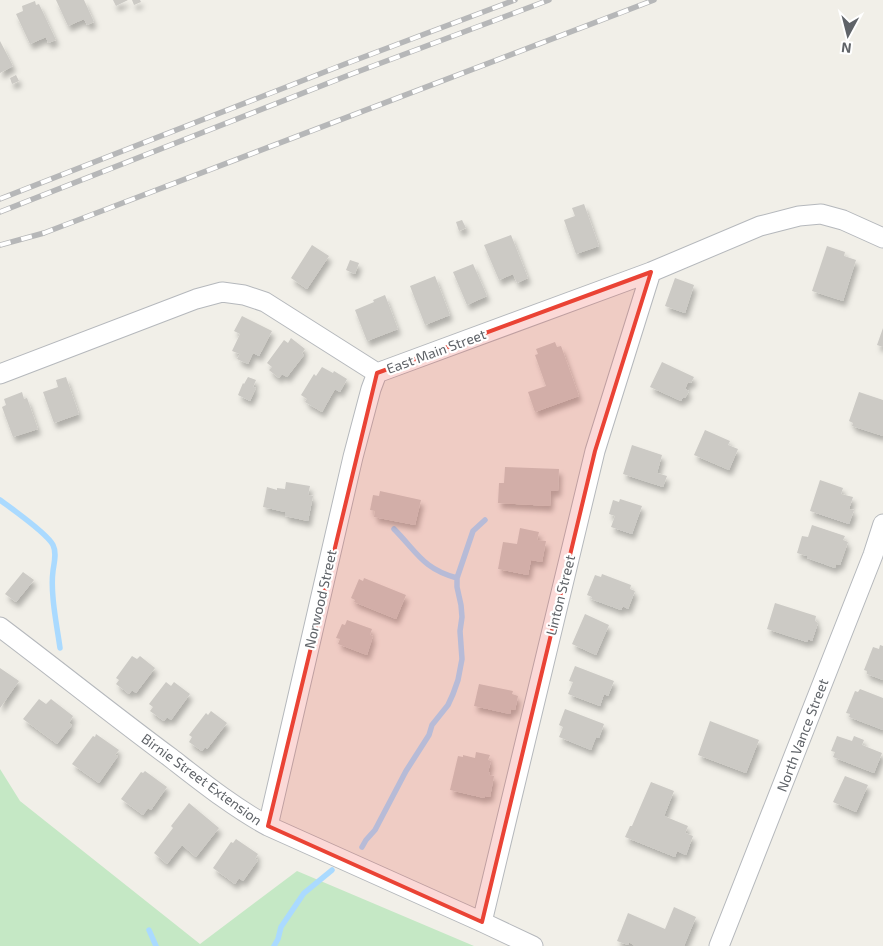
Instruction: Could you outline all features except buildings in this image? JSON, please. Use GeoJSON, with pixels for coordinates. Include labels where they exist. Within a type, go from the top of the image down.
{"type":"FeatureCollection","features":[{"type":"Feature","properties":{"kind":"street","name":"East Main Street"},"geometry":{"type":"LineString","coordinates":[[0,374],[196,298],[222,292],[244,295],[266,302],[377,372],[651,272],[760,226],[799,216],[821,214],[842,220],[883,238]]}},
{"type":"Feature","properties":{"kind":"street","name":"Linton Street"},"geometry":{"type":"LineString","coordinates":[[482,922],[595,450],[651,272]]}},
{"type":"Feature","properties":{"kind":"street","name":"Norwood Street"},"geometry":{"type":"LineString","coordinates":[[268,826],[353,457],[377,372]]}},
{"type":"Feature","properties":{"kind":"street","name":"North Vance Street"},"geometry":{"type":"LineString","coordinates":[[720,946],[873,555],[883,524]]}},
{"type":"Feature","properties":{"kind":"street","name":"Birnie Street Extension"},"geometry":{"type":"LineString","coordinates":[[0,627],[252,817],[268,826],[533,946]]}},
{"type":"Feature","properties":{"kind":"highlighted area"},"geometry":{"type":"Polygon","coordinates":[[[651,272],[595,451],[482,922],[268,826],[377,373],[651,272]]]}},
{"type":"Feature","properties":{"kind":"green space"},"geometry":{"type":"Polygon","coordinates":[[[0,769],[20,801],[200,944],[297,871],[474,946],[0,946],[0,769]]]}},
{"type":"Feature","properties":{"kind":"waterway"},"geometry":{"type":"LineString","coordinates":[[0,500],[37,528],[53,545],[55,555],[52,589],[60,648]]}},
{"type":"Feature","properties":{"kind":"waterway"},"geometry":{"type":"LineString","coordinates":[[362,847],[375,830],[406,771],[429,735],[432,725],[448,705],[453,694],[462,659],[460,631],[462,617],[457,578],[473,531],[485,520]]}},
{"type":"Feature","properties":{"kind":"waterway"},"geometry":{"type":"LineString","coordinates":[[394,529],[428,565],[457,578]]}},
{"type":"Feature","properties":{"kind":"waterway"},"geometry":{"type":"LineString","coordinates":[[274,946],[281,927],[304,893],[332,870]]}},
{"type":"Feature","properties":{"kind":"waterway"},"geometry":{"type":"LineString","coordinates":[[149,930],[156,946]]}},
{"type":"Feature","properties":{"kind":"railway"},"geometry":{"type":"LineString","coordinates":[[0,199],[345,64],[515,0]]}},
{"type":"Feature","properties":{"kind":"railway"},"geometry":{"type":"LineString","coordinates":[[0,212],[349,75],[549,0]]}},
{"type":"Feature","properties":{"kind":"railway"},"geometry":{"type":"LineString","coordinates":[[0,245],[44,233],[654,0]]}}]}
